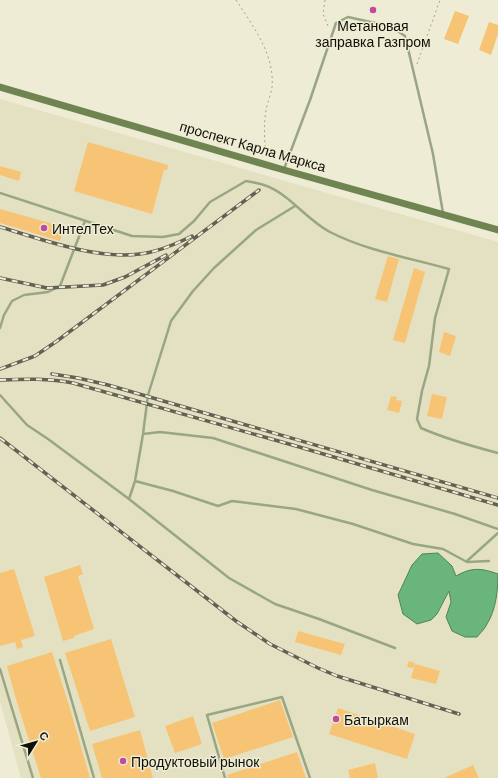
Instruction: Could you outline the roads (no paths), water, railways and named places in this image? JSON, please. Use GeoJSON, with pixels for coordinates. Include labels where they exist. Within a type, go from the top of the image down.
{"type":"FeatureCollection","features":[{"type":"Feature","properties":{"kind":"main road","name":"проспект Карла Маркса"},"geometry":{"type":"LineString","coordinates":[[0,86],[284,170],[498,230]]}},
{"type":"Feature","properties":{"kind":"lane"},"geometry":{"type":"LineString","coordinates":[[284,170],[310,100],[336,22],[348,17],[390,26],[405,36],[432,154],[444,216]]}},
{"type":"Feature","properties":{"kind":"lane"},"geometry":{"type":"LineString","coordinates":[[0,193],[132,236],[163,237],[179,234],[194,221],[210,202],[246,181],[265,185],[283,195],[329,232],[358,245],[449,269],[435,318],[429,366],[422,391],[417,419],[421,428],[461,444],[498,454]]}},
{"type":"Feature","properties":{"kind":"lane"},"geometry":{"type":"LineString","coordinates":[[129,499],[135,481],[148,395],[171,322],[193,291],[214,268],[256,230],[295,206]]}},
{"type":"Feature","properties":{"kind":"lane"},"geometry":{"type":"LineString","coordinates":[[0,328],[4,316],[12,301],[24,295],[48,292],[60,286],[85,221]]}},
{"type":"Feature","properties":{"kind":"lane"},"geometry":{"type":"LineString","coordinates":[[0,395],[27,425],[129,499],[229,578],[275,604],[395,648]]}},
{"type":"Feature","properties":{"kind":"lane"},"geometry":{"type":"LineString","coordinates":[[143,434],[160,432],[213,438],[372,490],[455,514],[498,529]]}},
{"type":"Feature","properties":{"kind":"lane"},"geometry":{"type":"LineString","coordinates":[[135,481],[173,491],[218,506],[232,501],[296,509],[353,524],[413,544],[443,549],[467,562],[489,561]]}},
{"type":"Feature","properties":{"kind":"lane"},"geometry":{"type":"LineString","coordinates":[[467,562],[498,533]]}},
{"type":"Feature","properties":{"kind":"lane"},"geometry":{"type":"LineString","coordinates":[[60,660],[94,778]]}},
{"type":"Feature","properties":{"kind":"lane"},"geometry":{"type":"LineString","coordinates":[[0,669],[33,778]]}},
{"type":"Feature","properties":{"kind":"lane"},"geometry":{"type":"LineString","coordinates":[[225,778],[207,715],[282,697],[310,778]]}},
{"type":"Feature","properties":{"kind":"railway"},"geometry":{"type":"LineString","coordinates":[[0,369],[35,356],[57,341],[259,190]]}},
{"type":"Feature","properties":{"kind":"railway"},"geometry":{"type":"LineString","coordinates":[[0,227],[69,247],[106,254],[123,255],[140,254],[160,250],[192,236]]}},
{"type":"Feature","properties":{"kind":"railway"},"geometry":{"type":"LineString","coordinates":[[0,278],[47,288],[103,285],[125,277],[166,255]]}},
{"type":"Feature","properties":{"kind":"railway"},"geometry":{"type":"LineString","coordinates":[[52,374],[108,385],[498,498]]}},
{"type":"Feature","properties":{"kind":"railway"},"geometry":{"type":"LineString","coordinates":[[0,380],[27,379],[64,381],[73,383],[498,505]]}},
{"type":"Feature","properties":{"kind":"railway"},"geometry":{"type":"LineString","coordinates":[[0,438],[236,621],[270,644],[337,676],[459,714]]}},
{"type":"Feature","properties":{"kind":"place","name":"Метановая заправка Газпром"},"geometry":{"type":"Point","coordinates":[373,10]}},
{"type":"Feature","properties":{"kind":"place","name":"ИнтелТех"},"geometry":{"type":"Point","coordinates":[44,228]}},
{"type":"Feature","properties":{"kind":"place","name":"Батыркам"},"geometry":{"type":"Point","coordinates":[336,719]}},
{"type":"Feature","properties":{"kind":"place","name":"Продуктовый рынок"},"geometry":{"type":"Point","coordinates":[123,761]}}]}
